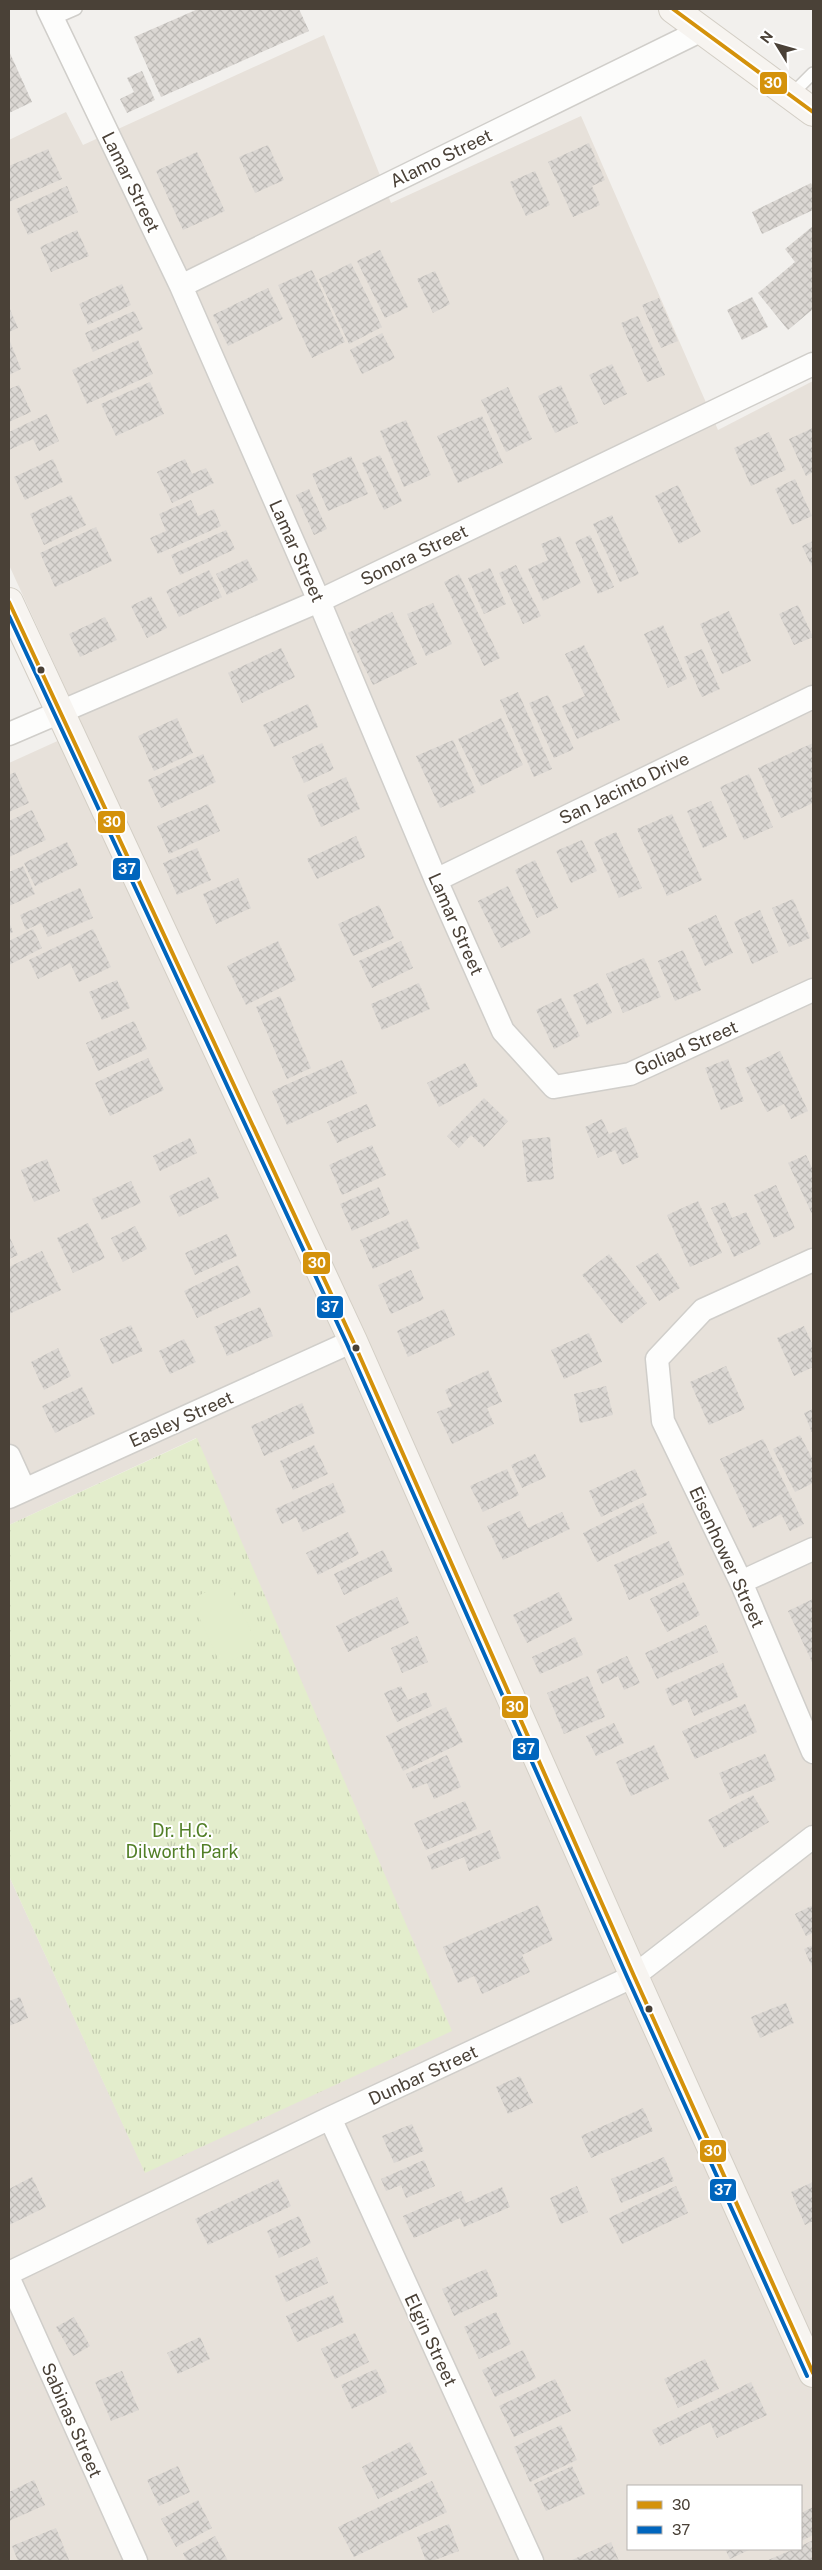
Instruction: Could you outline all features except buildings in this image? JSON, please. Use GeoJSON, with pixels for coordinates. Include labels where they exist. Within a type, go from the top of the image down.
{"type":"FeatureCollection","features":[{"type":"Feature","properties":{"kind":"main road"},"geometry":{"type":"LineString","coordinates":[[673,9],[813,112]]}},
{"type":"Feature","properties":{"kind":"main road"},"geometry":{"type":"LineString","coordinates":[[9,602],[58,713],[353,1341],[634,1976],[813,2373]]}},
{"type":"Feature","properties":{"kind":"street","name":"Lamar Street"},"geometry":{"type":"LineString","coordinates":[[51,14],[181,286],[319,601],[436,880],[503,1031],[554,1086]]}},
{"type":"Feature","properties":{"kind":"street","name":"Alamo Street"},"geometry":{"type":"LineString","coordinates":[[181,286],[702,30]]}},
{"type":"Feature","properties":{"kind":"street","name":"Sonora Street"},"geometry":{"type":"LineString","coordinates":[[9,734],[319,601],[813,364]]}},
{"type":"Feature","properties":{"kind":"street","name":"San Jacinto Drive"},"geometry":{"type":"LineString","coordinates":[[436,880],[813,697]]}},
{"type":"Feature","properties":{"kind":"street","name":"Goliad Street"},"geometry":{"type":"LineString","coordinates":[[554,1086],[630,1074],[813,990]]}},
{"type":"Feature","properties":{"kind":"street","name":"Eisenhower Street"},"geometry":{"type":"LineString","coordinates":[[813,1260],[703,1310],[657,1359],[663,1421],[741,1582],[813,1752]]}},
{"type":"Feature","properties":{"kind":"street","name":"Easley Street"},"geometry":{"type":"LineString","coordinates":[[17,1493],[353,1341]]}},
{"type":"Feature","properties":{"kind":"street"},"geometry":{"type":"LineString","coordinates":[[9,1456],[17,1493]]}},
{"type":"Feature","properties":{"kind":"street"},"geometry":{"type":"LineString","coordinates":[[741,1582],[813,1549]]}},
{"type":"Feature","properties":{"kind":"street","name":"Dunbar Street"},"geometry":{"type":"LineString","coordinates":[[9,2273],[330,2118],[634,1976],[813,1837]]}},
{"type":"Feature","properties":{"kind":"street","name":"Elgin Street"},"geometry":{"type":"LineString","coordinates":[[330,2118],[532,2561]]}},
{"type":"Feature","properties":{"kind":"street","name":"Sabinas Street"},"geometry":{"type":"LineString","coordinates":[[9,2279],[136,2561]]}},
{"type":"Feature","properties":{"kind":"lane"},"geometry":{"type":"LineString","coordinates":[[51,14],[76,9]]}},
{"type":"Feature","properties":{"kind":"lane"},"geometry":{"type":"LineString","coordinates":[[791,96],[813,73]]}},
{"type":"Feature","properties":{"kind":"shaded area"},"geometry":{"type":"Polygon","coordinates":[[[324,35],[391,203],[581,116],[718,430],[813,381],[813,2561],[9,2561],[9,1876],[145,2172],[196,1438],[9,1525],[9,763],[84,729],[9,565],[9,140],[66,112],[83,145],[324,35]]]}},
{"type":"Feature","properties":{"kind":"green space","name":"Dr. H.C. Dilworth Park"},"geometry":{"type":"Polygon","coordinates":[[[197,1438],[452,2031],[145,2173],[9,1876],[9,1525],[197,1438]]]}},
{"type":"Feature","properties":{"kind":"green space"},"geometry":{"type":"Polygon","coordinates":[[[228,1582],[259,1648],[221,1665],[191,1599],[228,1582]]]}},
{"type":"Feature","properties":{"kind":"transit line","name":"30"},"geometry":{"type":"LineString","coordinates":[[673,9],[813,112]]}},
{"type":"Feature","properties":{"kind":"transit line","name":"30"},"geometry":{"type":"LineString","coordinates":[[9,602],[353,1341],[634,1976],[813,2373]]}},
{"type":"Feature","properties":{"kind":"transit line","name":"37"},"geometry":{"type":"LineString","coordinates":[[9,616],[347,1344],[628,1979],[807,2376]]}}]}
